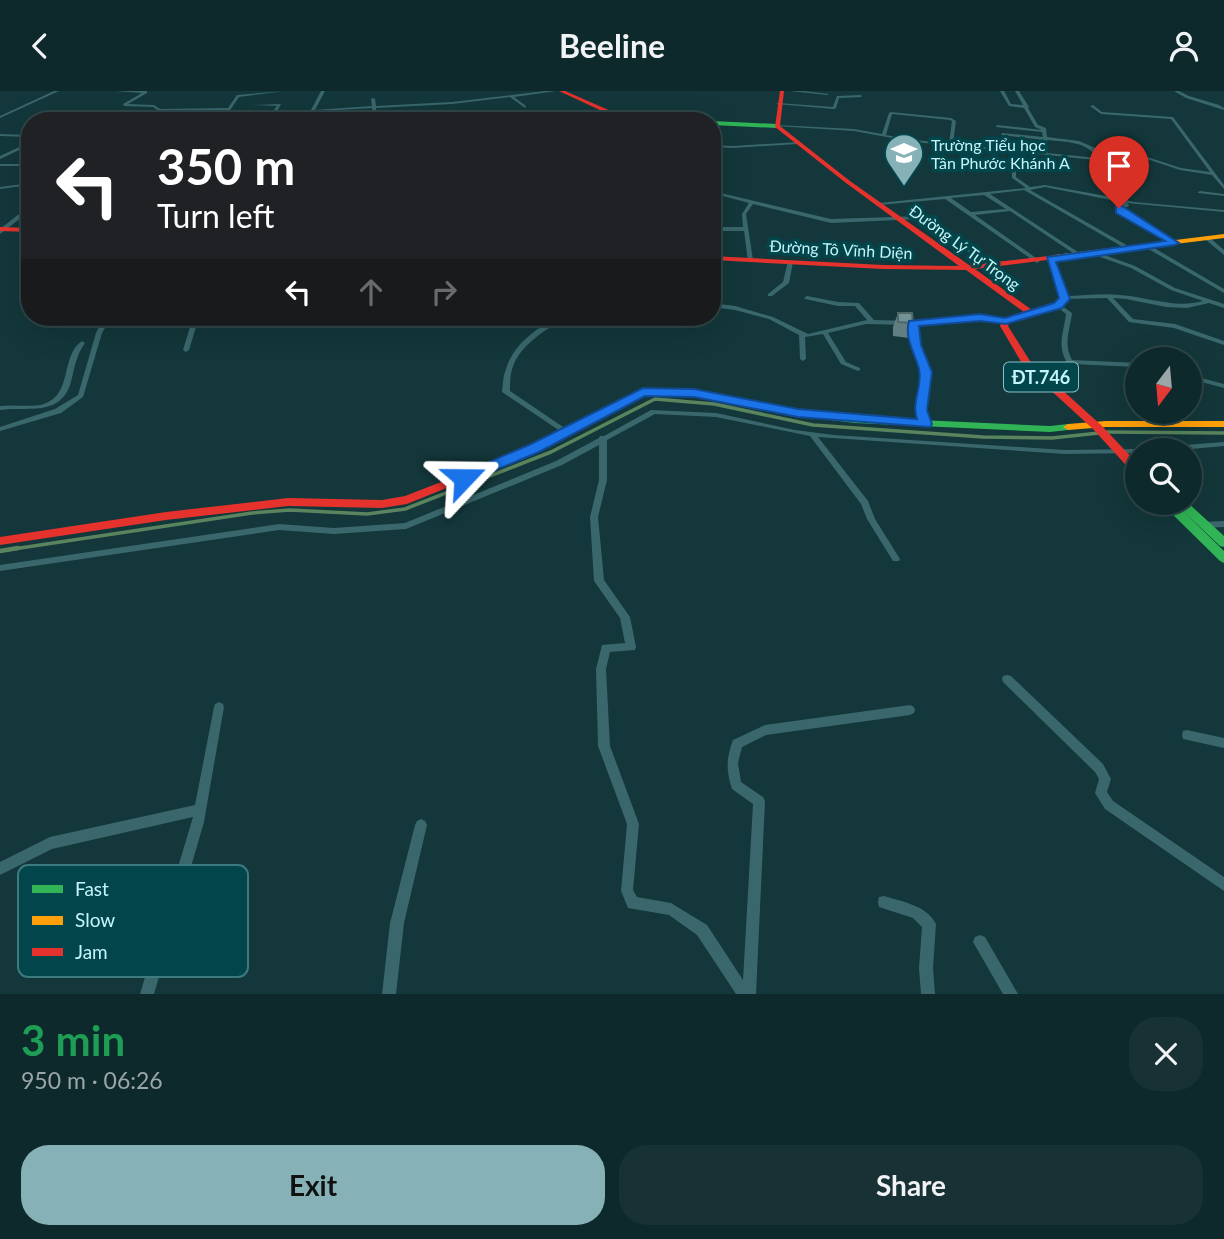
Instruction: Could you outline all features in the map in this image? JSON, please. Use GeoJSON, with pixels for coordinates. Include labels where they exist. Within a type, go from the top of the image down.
{"type":"FeatureCollection","features":[{"type":"Feature","properties":{"kind":"main road"},"geometry":{"type":"LineString","coordinates":[[561,91],[604,112]]}},
{"type":"Feature","properties":{"kind":"main road"},"geometry":{"type":"LineString","coordinates":[[721,123],[777,126],[780,97]]}},
{"type":"Feature","properties":{"kind":"main road","name":"Đường Lý Tự Trọng"},"geometry":{"type":"LineString","coordinates":[[777,126],[899,219],[1029,312]]}},
{"type":"Feature","properties":{"kind":"main road"},"geometry":{"type":"LineString","coordinates":[[2,230],[21,230]]}},
{"type":"Feature","properties":{"kind":"main road","name":"Đường Tô Vĩnh Diện"},"geometry":{"type":"LineString","coordinates":[[721,258],[883,267],[968,268],[1050,260],[1084,253],[1224,236]]}},
{"type":"Feature","properties":{"kind":"main road"},"geometry":{"type":"LineString","coordinates":[[1006,321],[1061,302],[1050,260]]}},
{"type":"Feature","properties":{"kind":"main road","name":"ĐT.746"},"geometry":{"type":"LineString","coordinates":[[1006,321],[1004,326],[1014,347],[1026,363],[1125,456]]}},
{"type":"Feature","properties":{"kind":"main road"},"geometry":{"type":"LineString","coordinates":[[0,541],[166,516],[288,502],[382,504],[407,500],[566,433],[643,392],[694,393],[798,413],[926,424],[1050,429],[1092,423],[1224,425]]}},
{"type":"Feature","properties":{"kind":"main road"},"geometry":{"type":"LineString","coordinates":[[1179,515],[1224,558]]}},
{"type":"Feature","properties":{"kind":"main road"},"geometry":{"type":"LineString","coordinates":[[1194,515],[1224,543]]}},
{"type":"Feature","properties":{"kind":"street"},"geometry":{"type":"LineString","coordinates":[[0,117],[57,91]]}},
{"type":"Feature","properties":{"kind":"street"},"geometry":{"type":"LineString","coordinates":[[118,91],[146,92],[124,105],[154,106],[159,110],[228,109]]}},
{"type":"Feature","properties":{"kind":"street"},"geometry":{"type":"LineString","coordinates":[[226,112],[238,96],[282,91]]}},
{"type":"Feature","properties":{"kind":"street"},"geometry":{"type":"LineString","coordinates":[[312,112],[323,91]]}},
{"type":"Feature","properties":{"kind":"street"},"geometry":{"type":"LineString","coordinates":[[312,112],[512,97],[554,91]]}},
{"type":"Feature","properties":{"kind":"street"},"geometry":{"type":"LineString","coordinates":[[791,91],[827,94]]}},
{"type":"Feature","properties":{"kind":"street"},"geometry":{"type":"LineString","coordinates":[[1002,91],[1010,105],[1027,107]]}},
{"type":"Feature","properties":{"kind":"street"},"geometry":{"type":"LineString","coordinates":[[1017,91],[1036,126],[1043,127],[1045,131],[1046,155]]}},
{"type":"Feature","properties":{"kind":"street"},"geometry":{"type":"LineString","coordinates":[[1176,91],[1185,97],[1224,103]]}},
{"type":"Feature","properties":{"kind":"street"},"geometry":{"type":"LineString","coordinates":[[780,97],[834,108],[838,97],[861,96]]}},
{"type":"Feature","properties":{"kind":"street"},"geometry":{"type":"LineString","coordinates":[[512,97],[525,107]]}},
{"type":"Feature","properties":{"kind":"street"},"geometry":{"type":"LineString","coordinates":[[373,99],[374,112]]}},
{"type":"Feature","properties":{"kind":"street"},"geometry":{"type":"LineString","coordinates":[[1213,103],[1224,109]]}},
{"type":"Feature","properties":{"kind":"street"},"geometry":{"type":"LineString","coordinates":[[254,105],[279,105],[274,112]]}},
{"type":"Feature","properties":{"kind":"street"},"geometry":{"type":"LineString","coordinates":[[1092,106],[1101,113],[1172,118],[1224,188]]}},
{"type":"Feature","properties":{"kind":"street"},"geometry":{"type":"LineString","coordinates":[[883,136],[891,113],[951,119],[954,121],[951,145]]}},
{"type":"Feature","properties":{"kind":"street"},"geometry":{"type":"LineString","coordinates":[[777,126],[835,128],[1065,159],[1144,157],[1180,169],[1214,174]]}},
{"type":"Feature","properties":{"kind":"street"},"geometry":{"type":"LineString","coordinates":[[997,126],[1045,131]]}},
{"type":"Feature","properties":{"kind":"street"},"geometry":{"type":"LineString","coordinates":[[1002,134],[1078,142],[1094,149],[1100,160]]}},
{"type":"Feature","properties":{"kind":"street"},"geometry":{"type":"LineString","coordinates":[[0,135],[21,136]]}},
{"type":"Feature","properties":{"kind":"street"},"geometry":{"type":"LineString","coordinates":[[721,146],[798,143]]}},
{"type":"Feature","properties":{"kind":"street"},"geometry":{"type":"LineString","coordinates":[[0,158],[21,148]]}},
{"type":"Feature","properties":{"kind":"street"},"geometry":{"type":"LineString","coordinates":[[1108,160],[1125,189],[1116,189],[1120,196],[1118,199]]}},
{"type":"Feature","properties":{"kind":"street"},"geometry":{"type":"LineString","coordinates":[[0,165],[21,165]]}},
{"type":"Feature","properties":{"kind":"street"},"geometry":{"type":"LineString","coordinates":[[1014,171],[1014,178],[1027,188],[1128,248]]}},
{"type":"Feature","properties":{"kind":"street"},"geometry":{"type":"LineString","coordinates":[[0,188],[13,181],[21,182]]}},
{"type":"Feature","properties":{"kind":"street"},"geometry":{"type":"LineString","coordinates":[[879,204],[1045,186],[1118,199],[1224,211]]}},
{"type":"Feature","properties":{"kind":"street"},"geometry":{"type":"LineString","coordinates":[[1200,192],[1224,195]]}},
{"type":"Feature","properties":{"kind":"street"},"geometry":{"type":"LineString","coordinates":[[985,193],[1084,253],[1133,267],[1161,284],[1224,306]]}},
{"type":"Feature","properties":{"kind":"street"},"geometry":{"type":"LineString","coordinates":[[721,194],[831,221],[923,218],[991,265]]}},
{"type":"Feature","properties":{"kind":"street"},"geometry":{"type":"LineString","coordinates":[[946,197],[1037,261]]}},
{"type":"Feature","properties":{"kind":"street"},"geometry":{"type":"LineString","coordinates":[[1118,199],[1127,205],[1119,208],[1119,211],[1175,243]]}},
{"type":"Feature","properties":{"kind":"street"},"geometry":{"type":"LineString","coordinates":[[750,260],[744,214],[752,202]]}},
{"type":"Feature","properties":{"kind":"street"},"geometry":{"type":"LineString","coordinates":[[970,214],[1011,210]]}},
{"type":"Feature","properties":{"kind":"street"},"geometry":{"type":"LineString","coordinates":[[2,230],[21,215]]}},
{"type":"Feature","properties":{"kind":"street"},"geometry":{"type":"LineString","coordinates":[[721,229],[746,229]]}},
{"type":"Feature","properties":{"kind":"street"},"geometry":{"type":"LineString","coordinates":[[1208,239],[1224,253]]}},
{"type":"Feature","properties":{"kind":"street"},"geometry":{"type":"LineString","coordinates":[[1147,246],[1224,291]]}},
{"type":"Feature","properties":{"kind":"street"},"geometry":{"type":"LineString","coordinates":[[769,295],[786,283],[790,262]]}},
{"type":"Feature","properties":{"kind":"street"},"geometry":{"type":"LineString","coordinates":[[1109,297],[1131,321],[1175,326],[1224,343]]}},
{"type":"Feature","properties":{"kind":"street"},"geometry":{"type":"LineString","coordinates":[[1061,302],[1127,297],[1140,302],[1169,304],[1207,302]]}},
{"type":"Feature","properties":{"kind":"street"},"geometry":{"type":"LineString","coordinates":[[807,298],[838,304],[857,304],[872,322]]}},
{"type":"Feature","properties":{"kind":"street"},"geometry":{"type":"LineString","coordinates":[[1061,302],[1069,313],[1069,323],[1063,334],[1063,346],[1070,362]]}},
{"type":"Feature","properties":{"kind":"street"},"geometry":{"type":"LineString","coordinates":[[721,306],[771,319],[802,335],[825,333],[846,325],[872,322],[913,323],[980,317],[1006,321]]}},
{"type":"Feature","properties":{"kind":"street"},"geometry":{"type":"LineString","coordinates":[[913,323],[915,345],[926,372],[921,410],[926,424]]}},
{"type":"Feature","properties":{"kind":"street"},"geometry":{"type":"LineString","coordinates":[[0,429],[58,411],[81,396],[102,326]]}},
{"type":"Feature","properties":{"kind":"street"},"geometry":{"type":"LineString","coordinates":[[187,350],[194,326]]}},
{"type":"Feature","properties":{"kind":"street"},"geometry":{"type":"LineString","coordinates":[[545,326],[515,357],[507,373],[506,392],[566,433]]}},
{"type":"Feature","properties":{"kind":"street"},"geometry":{"type":"LineString","coordinates":[[825,333],[843,362],[858,369]]}},
{"type":"Feature","properties":{"kind":"street"},"geometry":{"type":"LineString","coordinates":[[802,335],[803,359]]}},
{"type":"Feature","properties":{"kind":"street"},"geometry":{"type":"LineString","coordinates":[[0,408],[34,408],[50,404],[62,396],[71,377],[77,347],[82,342]]}},
{"type":"Feature","properties":{"kind":"street"},"geometry":{"type":"LineString","coordinates":[[1048,384],[1061,378],[1063,367],[1070,362],[1125,364]]}},
{"type":"Feature","properties":{"kind":"street"},"geometry":{"type":"LineString","coordinates":[[1202,380],[1224,386]]}},
{"type":"Feature","properties":{"kind":"street"},"geometry":{"type":"LineString","coordinates":[[0,568],[279,527],[334,531],[406,526],[559,463],[654,412],[716,415],[812,434],[999,448],[1125,452]]}},
{"type":"Feature","properties":{"kind":"street"},"geometry":{"type":"LineString","coordinates":[[812,434],[865,503],[871,519],[896,559]]}},
{"type":"Feature","properties":{"kind":"street"},"geometry":{"type":"LineString","coordinates":[[603,437],[603,480],[594,517],[599,581],[625,617],[631,647],[606,648],[601,670],[604,746],[633,824],[627,891],[633,903],[671,909],[702,930],[747,994]]}},
{"type":"Feature","properties":{"kind":"street"},"geometry":{"type":"LineString","coordinates":[[1202,446],[1224,444]]}},
{"type":"Feature","properties":{"kind":"street"},"geometry":{"type":"LineString","coordinates":[[1204,525],[1224,524]]}},
{"type":"Feature","properties":{"kind":"street"},"geometry":{"type":"LineString","coordinates":[[1007,679],[1098,768],[1105,779],[1101,793],[1109,806],[1224,885]]}},
{"type":"Feature","properties":{"kind":"street"},"geometry":{"type":"LineString","coordinates":[[184,865],[200,810],[219,707]]}},
{"type":"Feature","properties":{"kind":"street"},"geometry":{"type":"LineString","coordinates":[[747,994],[759,801],[736,785],[732,763],[737,744],[765,730],[910,710]]}},
{"type":"Feature","properties":{"kind":"street"},"geometry":{"type":"LineString","coordinates":[[1187,735],[1224,743]]}},
{"type":"Feature","properties":{"kind":"street"},"geometry":{"type":"LineString","coordinates":[[0,870],[50,843],[200,810]]}},
{"type":"Feature","properties":{"kind":"street"},"geometry":{"type":"LineString","coordinates":[[389,994],[397,923],[421,825]]}},
{"type":"Feature","properties":{"kind":"street"},"geometry":{"type":"LineString","coordinates":[[884,902],[917,913],[929,924],[926,968],[928,994]]}},
{"type":"Feature","properties":{"kind":"street"},"geometry":{"type":"LineString","coordinates":[[981,941],[1011,994]]}},
{"type":"Feature","properties":{"kind":"street"},"geometry":{"type":"LineString","coordinates":[[147,994],[152,977]]}},
{"type":"Feature","properties":{"kind":"building"},"geometry":{"type":"Polygon","coordinates":[[[898,313],[912,313],[913,323],[898,322],[898,313]]]}},
{"type":"Feature","properties":{"kind":"waterway"},"geometry":{"type":"LineString","coordinates":[[7,550],[252,513],[290,510],[367,514],[405,509],[551,452],[655,399],[714,404],[813,425],[983,437],[1052,438],[1099,433]]}},
{"type":"Feature","properties":{"kind":"waterway"},"geometry":{"type":"LineString","coordinates":[[1107,432],[1224,433]]}},
{"type":"Feature","properties":{"kind":"waterway"},"geometry":{"type":"LineString","coordinates":[[0,551],[18,548]]}},
{"type":"Feature","properties":{"kind":"traffic: fast"},"geometry":{"type":"LineString","coordinates":[[721,123],[777,126]]}},
{"type":"Feature","properties":{"kind":"traffic: fast"},"geometry":{"type":"LineString","coordinates":[[534,449],[643,392],[694,393],[798,413],[855,420],[1050,429],[1068,427]]}},
{"type":"Feature","properties":{"kind":"traffic: fast"},"geometry":{"type":"LineString","coordinates":[[1179,515],[1224,558]]}},
{"type":"Feature","properties":{"kind":"traffic: fast"},"geometry":{"type":"LineString","coordinates":[[1194,515],[1224,543]]}},
{"type":"Feature","properties":{"kind":"traffic: slow"},"geometry":{"type":"LineString","coordinates":[[1054,257],[1224,236]]}},
{"type":"Feature","properties":{"kind":"traffic: slow"},"geometry":{"type":"LineString","coordinates":[[1068,427],[1106,424],[1224,424]]}},
{"type":"Feature","properties":{"kind":"traffic: jam"},"geometry":{"type":"LineString","coordinates":[[561,91],[608,112]]}},
{"type":"Feature","properties":{"kind":"traffic: jam"},"geometry":{"type":"LineString","coordinates":[[782,91],[777,126],[848,182],[1029,312]]}},
{"type":"Feature","properties":{"kind":"traffic: jam"},"geometry":{"type":"LineString","coordinates":[[0,229],[21,230]]}},
{"type":"Feature","properties":{"kind":"traffic: jam"},"geometry":{"type":"LineString","coordinates":[[721,258],[883,267],[968,268],[1054,257]]}},
{"type":"Feature","properties":{"kind":"traffic: jam"},"geometry":{"type":"LineString","coordinates":[[1050,259],[1065,299],[1058,305],[1005,321],[1004,326],[1026,363],[1097,427],[1125,457]]}},
{"type":"Feature","properties":{"kind":"traffic: jam"},"geometry":{"type":"LineString","coordinates":[[0,541],[166,516],[288,502],[382,504],[407,500],[534,449]]}},
{"type":"Feature","properties":{"kind":"place","name":"Trường Tiểu học Tân Phước Khánh A"},"geometry":{"type":"Point","coordinates":[904,187]}},
{"type":"Feature","properties":{"kind":"route"},"geometry":{"type":"LineString","coordinates":[[464,478],[534,449],[643,392],[694,393],[798,413],[926,424],[921,410],[926,372],[915,345],[913,323],[980,317],[1006,321],[1058,305],[1065,299],[1050,260],[1091,252],[1175,243],[1119,211],[1119,208]]}}]}
